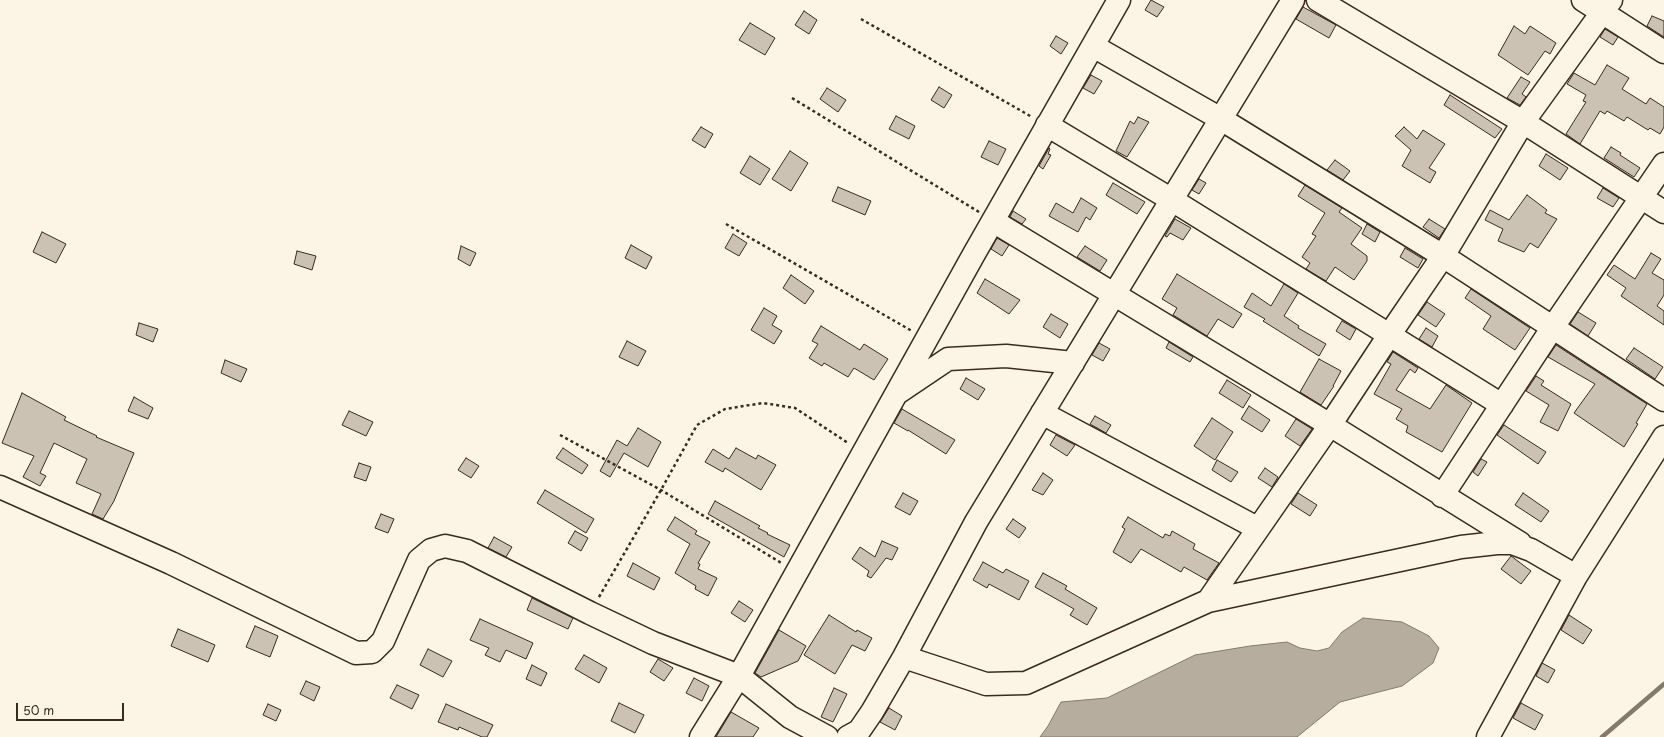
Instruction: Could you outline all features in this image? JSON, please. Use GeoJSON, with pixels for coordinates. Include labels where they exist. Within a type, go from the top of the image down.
{"type":"FeatureCollection","features":[{"type":"Feature","properties":{"kind":"street"},"geometry":{"type":"LineString","coordinates":[[701,737],[738,676],[993,221],[1119,0]]}},
{"type":"Feature","properties":{"kind":"street"},"geometry":{"type":"LineString","coordinates":[[848,737],[858,731],[872,712],[904,657],[976,522],[1293,0]]}},
{"type":"Feature","properties":{"kind":"street"},"geometry":{"type":"LineString","coordinates":[[1318,0],[1523,122],[1664,212]]}},
{"type":"Feature","properties":{"kind":"street"},"geometry":{"type":"LineString","coordinates":[[1582,0],[1607,6],[1664,52]]}},
{"type":"Feature","properties":{"kind":"street"},"geometry":{"type":"LineString","coordinates":[[1208,600],[1330,424],[1443,256],[1523,122],[1607,6]]}},
{"type":"Feature","properties":{"kind":"street"},"geometry":{"type":"LineString","coordinates":[[1093,46],[1221,120],[1443,256],[1664,400]]}},
{"type":"Feature","properties":{"kind":"street"},"geometry":{"type":"LineString","coordinates":[[1047,126],[1172,200],[1390,334],[1502,405]]}},
{"type":"Feature","properties":{"kind":"street"},"geometry":{"type":"LineString","coordinates":[[1442,496],[1553,327],[1664,164]]}},
{"type":"Feature","properties":{"kind":"street"},"geometry":{"type":"LineString","coordinates":[[993,221],[1330,424],[1442,496],[1576,576]]}},
{"type":"Feature","properties":{"kind":"street"},"geometry":{"type":"LineString","coordinates":[[896,394],[948,359],[1006,356],[1073,363]]}},
{"type":"Feature","properties":{"kind":"street"},"geometry":{"type":"LineString","coordinates":[[1042,413],[1257,528]]}},
{"type":"Feature","properties":{"kind":"street"},"geometry":{"type":"LineString","coordinates":[[1488,737],[1576,576],[1664,437]]}},
{"type":"Feature","properties":{"kind":"street"},"geometry":{"type":"LineString","coordinates":[[0,487],[171,563],[356,653],[372,652],[383,642],[419,560],[431,550],[445,546],[467,551],[590,614],[653,643],[738,676],[790,717],[827,737]]}},
{"type":"Feature","properties":{"kind":"street"},"geometry":{"type":"LineString","coordinates":[[904,657],[986,684],[1026,683],[1208,600],[1461,547],[1512,543],[1531,550]]}},
{"type":"Feature","properties":{"kind":"path"},"geometry":{"type":"LineString","coordinates":[[861,19],[1047,126]]}},
{"type":"Feature","properties":{"kind":"path"},"geometry":{"type":"LineString","coordinates":[[792,98],[993,221]]}},
{"type":"Feature","properties":{"kind":"path"},"geometry":{"type":"LineString","coordinates":[[726,224],[926,340]]}},
{"type":"Feature","properties":{"kind":"path"},"geometry":{"type":"LineString","coordinates":[[590,614],[697,425],[725,409],[763,403],[795,408],[863,452]]}},
{"type":"Feature","properties":{"kind":"path"},"geometry":{"type":"LineString","coordinates":[[560,435],[661,490],[796,572]]}},
{"type":"Feature","properties":{"kind":"shaded area"},"geometry":{"type":"Polygon","coordinates":[[[1363,618],[1402,622],[1429,636],[1439,648],[1433,663],[1402,686],[1340,702],[1297,737],[1040,737],[1048,726],[1061,702],[1107,698],[1195,655],[1250,646],[1287,642],[1300,648],[1317,651],[1329,648],[1342,632],[1363,618]]]}},
{"type":"Feature","properties":{"kind":"building"},"geometry":{"type":"Polygon","coordinates":[[[1151,0],[1164,7],[1157,17],[1145,10],[1151,0]]]}},
{"type":"Feature","properties":{"kind":"building"},"geometry":{"type":"Polygon","coordinates":[[[1303,7],[1336,25],[1329,38],[1296,19],[1303,7]]]}},
{"type":"Feature","properties":{"kind":"building"},"geometry":{"type":"Polygon","coordinates":[[[804,11],[817,20],[809,34],[795,25],[804,11]]]}},
{"type":"Feature","properties":{"kind":"building"},"geometry":{"type":"Polygon","coordinates":[[[1652,16],[1664,21],[1664,37],[1647,26],[1652,16]]]}},
{"type":"Feature","properties":{"kind":"building"},"geometry":{"type":"Polygon","coordinates":[[[750,23],[775,38],[765,55],[739,40],[750,23]]]}},
{"type":"Feature","properties":{"kind":"building"},"geometry":{"type":"Polygon","coordinates":[[[1514,26],[1525,34],[1530,26],[1556,43],[1550,54],[1545,51],[1528,75],[1498,55],[1514,26]]]}},
{"type":"Feature","properties":{"kind":"building"},"geometry":{"type":"Polygon","coordinates":[[[1605,29],[1618,37],[1613,45],[1600,37],[1605,29]]]}},
{"type":"Feature","properties":{"kind":"building"},"geometry":{"type":"Polygon","coordinates":[[[1056,36],[1068,43],[1061,54],[1050,46],[1056,36]]]}},
{"type":"Feature","properties":{"kind":"building"},"geometry":{"type":"Polygon","coordinates":[[[1607,65],[1629,78],[1622,89],[1646,104],[1650,98],[1664,107],[1664,127],[1660,134],[1650,128],[1648,130],[1627,117],[1624,121],[1607,111],[1605,114],[1600,111],[1580,144],[1566,134],[1586,102],[1583,101],[1586,95],[1567,84],[1574,73],[1595,85],[1607,65]]]}},
{"type":"Feature","properties":{"kind":"building"},"geometry":{"type":"Polygon","coordinates":[[[1091,75],[1102,81],[1094,94],[1083,88],[1091,75]]]}},
{"type":"Feature","properties":{"kind":"building"},"geometry":{"type":"Polygon","coordinates":[[[1521,77],[1530,82],[1522,94],[1526,97],[1520,105],[1507,98],[1521,77]]]}},
{"type":"Feature","properties":{"kind":"building"},"geometry":{"type":"Polygon","coordinates":[[[939,87],[952,95],[944,108],[931,100],[939,87]]]}},
{"type":"Feature","properties":{"kind":"building"},"geometry":{"type":"Polygon","coordinates":[[[827,88],[846,100],[838,112],[820,99],[827,88]]]}},
{"type":"Feature","properties":{"kind":"building"},"geometry":{"type":"Polygon","coordinates":[[[1450,95],[1502,129],[1495,138],[1444,105],[1450,95]]]}},
{"type":"Feature","properties":{"kind":"building"},"geometry":{"type":"Polygon","coordinates":[[[896,116],[915,126],[909,139],[889,129],[896,116]]]}},
{"type":"Feature","properties":{"kind":"building"},"geometry":{"type":"Polygon","coordinates":[[[1138,117],[1149,122],[1127,157],[1116,151],[1130,121],[1134,124],[1138,117]]]}},
{"type":"Feature","properties":{"kind":"building"},"geometry":{"type":"Polygon","coordinates":[[[701,127],[713,134],[705,148],[692,140],[701,127]]]}},
{"type":"Feature","properties":{"kind":"building"},"geometry":{"type":"Polygon","coordinates":[[[1404,127],[1417,139],[1423,130],[1445,144],[1429,168],[1436,172],[1430,183],[1402,166],[1411,150],[1395,136],[1404,127]]]}},
{"type":"Feature","properties":{"kind":"building"},"geometry":{"type":"Polygon","coordinates":[[[989,141],[1006,149],[998,165],[981,157],[989,141]]]}},
{"type":"Feature","properties":{"kind":"building"},"geometry":{"type":"Polygon","coordinates":[[[1611,147],[1621,153],[1620,155],[1640,168],[1634,177],[1604,158],[1611,147]]]}},
{"type":"Feature","properties":{"kind":"building"},"geometry":{"type":"Polygon","coordinates":[[[1049,148],[1048,154],[1051,155],[1043,169],[1039,166],[1049,148]]]}},
{"type":"Feature","properties":{"kind":"building"},"geometry":{"type":"Polygon","coordinates":[[[790,151],[808,163],[791,191],[772,179],[790,151]]]}},
{"type":"Feature","properties":{"kind":"building"},"geometry":{"type":"Polygon","coordinates":[[[1546,154],[1568,168],[1560,180],[1539,166],[1546,154]]]}},
{"type":"Feature","properties":{"kind":"building"},"geometry":{"type":"Polygon","coordinates":[[[750,156],[770,169],[760,185],[740,173],[750,156]]]}},
{"type":"Feature","properties":{"kind":"building"},"geometry":{"type":"Polygon","coordinates":[[[1335,160],[1350,171],[1343,180],[1327,170],[1335,160]]]}},
{"type":"Feature","properties":{"kind":"building"},"geometry":{"type":"Polygon","coordinates":[[[1199,179],[1206,183],[1199,194],[1192,190],[1199,179]]]}},
{"type":"Feature","properties":{"kind":"building"},"geometry":{"type":"Polygon","coordinates":[[[1113,183],[1145,202],[1137,214],[1106,195],[1113,183]]]}},
{"type":"Feature","properties":{"kind":"building"},"geometry":{"type":"Polygon","coordinates":[[[1305,185],[1342,208],[1339,212],[1362,228],[1351,244],[1367,256],[1367,261],[1354,280],[1335,267],[1326,281],[1306,269],[1310,263],[1302,257],[1316,236],[1312,234],[1325,213],[1298,196],[1305,185]]]}},
{"type":"Feature","properties":{"kind":"building"},"geometry":{"type":"Polygon","coordinates":[[[838,187],[871,201],[865,215],[832,201],[838,187]]]}},
{"type":"Feature","properties":{"kind":"building"},"geometry":{"type":"Polygon","coordinates":[[[1603,188],[1619,198],[1613,207],[1597,198],[1603,188]]]}},
{"type":"Feature","properties":{"kind":"building"},"geometry":{"type":"Polygon","coordinates":[[[1527,195],[1547,210],[1545,213],[1557,219],[1538,248],[1530,243],[1524,252],[1498,241],[1503,229],[1485,220],[1490,210],[1509,220],[1527,195]]]}},
{"type":"Feature","properties":{"kind":"building"},"geometry":{"type":"Polygon","coordinates":[[[1081,198],[1097,208],[1090,220],[1086,217],[1078,232],[1049,216],[1056,203],[1073,213],[1081,198]]]}},
{"type":"Feature","properties":{"kind":"building"},"geometry":{"type":"Polygon","coordinates":[[[1013,211],[1026,219],[1022,224],[1010,217],[1013,211]]]}},
{"type":"Feature","properties":{"kind":"building"},"geometry":{"type":"Polygon","coordinates":[[[1175,219],[1191,228],[1183,240],[1170,233],[1167,237],[1165,236],[1175,219]]]}},
{"type":"Feature","properties":{"kind":"building"},"geometry":{"type":"Polygon","coordinates":[[[1429,219],[1445,229],[1439,238],[1423,227],[1429,219]]]}},
{"type":"Feature","properties":{"kind":"building"},"geometry":{"type":"Polygon","coordinates":[[[1367,224],[1380,232],[1375,242],[1362,234],[1367,224]]]}},
{"type":"Feature","properties":{"kind":"building"},"geometry":{"type":"Polygon","coordinates":[[[42,232],[66,244],[56,263],[33,252],[42,232]]]}},
{"type":"Feature","properties":{"kind":"building"},"geometry":{"type":"Polygon","coordinates":[[[733,234],[747,243],[739,256],[725,248],[733,234]]]}},
{"type":"Feature","properties":{"kind":"building"},"geometry":{"type":"Polygon","coordinates":[[[997,238],[1009,245],[1002,256],[991,249],[997,238]]]}},
{"type":"Feature","properties":{"kind":"building"},"geometry":{"type":"Polygon","coordinates":[[[631,245],[652,257],[646,269],[625,258],[631,245]]]}},
{"type":"Feature","properties":{"kind":"building"},"geometry":{"type":"Polygon","coordinates":[[[461,246],[476,253],[470,266],[458,259],[461,246]]]}},
{"type":"Feature","properties":{"kind":"building"},"geometry":{"type":"Polygon","coordinates":[[[1085,246],[1107,260],[1100,271],[1077,257],[1085,246]]]}},
{"type":"Feature","properties":{"kind":"building"},"geometry":{"type":"Polygon","coordinates":[[[1405,248],[1423,259],[1418,268],[1400,257],[1405,248]]]}},
{"type":"Feature","properties":{"kind":"building"},"geometry":{"type":"Polygon","coordinates":[[[297,251],[316,256],[312,270],[294,264],[297,251]]]}},
{"type":"Feature","properties":{"kind":"building"},"geometry":{"type":"Polygon","coordinates":[[[1651,253],[1661,259],[1652,273],[1664,280],[1664,295],[1657,306],[1664,311],[1664,325],[1621,296],[1626,288],[1607,275],[1614,265],[1635,279],[1651,253]]]}},
{"type":"Feature","properties":{"kind":"building"},"geometry":{"type":"Polygon","coordinates":[[[1177,274],[1242,314],[1233,328],[1218,319],[1207,336],[1173,315],[1177,308],[1162,299],[1177,274]]]}},
{"type":"Feature","properties":{"kind":"building"},"geometry":{"type":"Polygon","coordinates":[[[791,275],[814,291],[805,304],[783,288],[791,275]]]}},
{"type":"Feature","properties":{"kind":"building"},"geometry":{"type":"Polygon","coordinates":[[[985,279],[1020,300],[1009,314],[977,293],[985,279]]]}},
{"type":"Feature","properties":{"kind":"building"},"geometry":{"type":"Polygon","coordinates":[[[1284,284],[1298,293],[1284,316],[1299,326],[1298,328],[1326,344],[1319,356],[1263,321],[1265,319],[1244,307],[1252,293],[1271,306],[1284,284]]]}},
{"type":"Feature","properties":{"kind":"building"},"geometry":{"type":"Polygon","coordinates":[[[1471,289],[1530,328],[1515,350],[1483,329],[1491,316],[1465,298],[1471,289]]]}},
{"type":"Feature","properties":{"kind":"building"},"geometry":{"type":"Polygon","coordinates":[[[1427,302],[1445,314],[1436,327],[1418,315],[1427,302]]]}},
{"type":"Feature","properties":{"kind":"building"},"geometry":{"type":"Polygon","coordinates":[[[764,308],[777,316],[772,325],[782,331],[774,344],[751,330],[764,308]]]}},
{"type":"Feature","properties":{"kind":"building"},"geometry":{"type":"Polygon","coordinates":[[[1578,312],[1596,323],[1588,336],[1570,324],[1578,312]]]}},
{"type":"Feature","properties":{"kind":"building"},"geometry":{"type":"Polygon","coordinates":[[[1051,314],[1068,324],[1060,338],[1043,327],[1051,314]]]}},
{"type":"Feature","properties":{"kind":"building"},"geometry":{"type":"Polygon","coordinates":[[[1342,321],[1356,329],[1350,340],[1336,331],[1342,321]]]}},
{"type":"Feature","properties":{"kind":"building"},"geometry":{"type":"Polygon","coordinates":[[[139,323],[158,329],[153,342],[136,335],[139,323]]]}},
{"type":"Feature","properties":{"kind":"building"},"geometry":{"type":"Polygon","coordinates":[[[821,326],[860,350],[864,344],[888,359],[874,380],[854,368],[848,377],[824,363],[822,366],[809,358],[818,344],[812,341],[821,326]]]}},
{"type":"Feature","properties":{"kind":"building"},"geometry":{"type":"Polygon","coordinates":[[[1426,328],[1438,336],[1432,347],[1419,339],[1426,328]]]}},
{"type":"Feature","properties":{"kind":"building"},"geometry":{"type":"Polygon","coordinates":[[[627,341],[646,351],[638,366],[619,357],[627,341]]]}},
{"type":"Feature","properties":{"kind":"building"},"geometry":{"type":"Polygon","coordinates":[[[1169,342],[1193,357],[1190,362],[1166,348],[1169,342]]]}},
{"type":"Feature","properties":{"kind":"building"},"geometry":{"type":"Polygon","coordinates":[[[1099,343],[1110,349],[1103,361],[1092,355],[1099,343]]]}},
{"type":"Feature","properties":{"kind":"building"},"geometry":{"type":"Polygon","coordinates":[[[1556,345],[1647,404],[1636,423],[1638,424],[1624,447],[1574,413],[1595,384],[1548,357],[1556,345]]]}},
{"type":"Feature","properties":{"kind":"building"},"geometry":{"type":"Polygon","coordinates":[[[1634,348],[1663,367],[1655,379],[1626,359],[1634,348]]]}},
{"type":"Feature","properties":{"kind":"building"},"geometry":{"type":"Polygon","coordinates":[[[1393,352],[1418,368],[1415,373],[1410,369],[1396,390],[1430,409],[1446,385],[1472,403],[1442,452],[1406,432],[1408,426],[1396,419],[1402,409],[1374,394],[1391,364],[1387,362],[1393,352]]]}},
{"type":"Feature","properties":{"kind":"building"},"geometry":{"type":"Polygon","coordinates":[[[1319,359],[1341,371],[1334,386],[1321,405],[1300,392],[1319,359]]]}},
{"type":"Feature","properties":{"kind":"building"},"geometry":{"type":"Polygon","coordinates":[[[225,360],[247,369],[241,382],[221,373],[225,360]]]}},
{"type":"Feature","properties":{"kind":"building"},"geometry":{"type":"Polygon","coordinates":[[[1536,376],[1544,381],[1541,385],[1571,404],[1558,431],[1540,422],[1549,405],[1526,391],[1536,376]]]}},
{"type":"Feature","properties":{"kind":"building"},"geometry":{"type":"Polygon","coordinates":[[[966,378],[985,389],[978,400],[960,389],[966,378]]]}},
{"type":"Feature","properties":{"kind":"building"},"geometry":{"type":"Polygon","coordinates":[[[1227,380],[1251,395],[1243,408],[1219,393],[1227,380]]]}},
{"type":"Feature","properties":{"kind":"building"},"geometry":{"type":"Polygon","coordinates":[[[22,393],[66,417],[64,420],[97,436],[96,437],[134,453],[114,501],[103,519],[92,514],[101,494],[76,483],[87,459],[54,443],[40,473],[46,476],[40,486],[23,477],[34,456],[2,443],[22,393]]]}},
{"type":"Feature","properties":{"kind":"building"},"geometry":{"type":"Polygon","coordinates":[[[134,397],[153,408],[148,419],[128,411],[134,397]]]}},
{"type":"Feature","properties":{"kind":"building"},"geometry":{"type":"Polygon","coordinates":[[[1249,406],[1270,420],[1262,432],[1241,419],[1249,406]]]}},
{"type":"Feature","properties":{"kind":"building"},"geometry":{"type":"Polygon","coordinates":[[[902,409],[955,440],[946,454],[894,423],[902,409]]]}},
{"type":"Feature","properties":{"kind":"building"},"geometry":{"type":"Polygon","coordinates":[[[349,411],[373,422],[366,436],[342,425],[349,411]]]}},
{"type":"Feature","properties":{"kind":"building"},"geometry":{"type":"Polygon","coordinates":[[[1095,416],[1111,425],[1106,433],[1090,424],[1095,416]]]}},
{"type":"Feature","properties":{"kind":"building"},"geometry":{"type":"Polygon","coordinates":[[[1212,418],[1233,432],[1215,460],[1194,446],[1212,418]]]}},
{"type":"Feature","properties":{"kind":"building"},"geometry":{"type":"Polygon","coordinates":[[[1296,419],[1312,429],[1300,446],[1285,436],[1296,419]]]}},
{"type":"Feature","properties":{"kind":"building"},"geometry":{"type":"Polygon","coordinates":[[[1504,425],[1546,452],[1538,464],[1497,435],[1504,425]]]}},
{"type":"Feature","properties":{"kind":"building"},"geometry":{"type":"Polygon","coordinates":[[[638,428],[661,442],[648,467],[624,453],[610,477],[600,471],[617,440],[627,446],[638,428]]]}},
{"type":"Feature","properties":{"kind":"building"},"geometry":{"type":"Polygon","coordinates":[[[1056,435],[1075,445],[1067,456],[1050,445],[1056,435]]]}},
{"type":"Feature","properties":{"kind":"building"},"geometry":{"type":"Polygon","coordinates":[[[563,448],[588,465],[582,474],[556,458],[563,448]]]}},
{"type":"Feature","properties":{"kind":"building"},"geometry":{"type":"Polygon","coordinates":[[[736,448],[756,459],[758,455],[776,465],[761,490],[725,468],[723,472],[705,462],[713,449],[729,459],[736,448]]]}},
{"type":"Feature","properties":{"kind":"building"},"geometry":{"type":"Polygon","coordinates":[[[466,458],[479,466],[471,478],[458,470],[466,458]]]}},
{"type":"Feature","properties":{"kind":"building"},"geometry":{"type":"Polygon","coordinates":[[[1481,459],[1487,462],[1478,476],[1473,472],[1481,459]]]}},
{"type":"Feature","properties":{"kind":"building"},"geometry":{"type":"Polygon","coordinates":[[[1217,460],[1238,472],[1231,482],[1212,470],[1217,460]]]}},
{"type":"Feature","properties":{"kind":"building"},"geometry":{"type":"Polygon","coordinates":[[[359,463],[371,467],[366,481],[354,477],[359,463]]]}},
{"type":"Feature","properties":{"kind":"building"},"geometry":{"type":"Polygon","coordinates":[[[1265,468],[1278,477],[1272,487],[1258,478],[1265,468]]]}},
{"type":"Feature","properties":{"kind":"building"},"geometry":{"type":"Polygon","coordinates":[[[1043,473],[1053,480],[1043,495],[1032,490],[1043,473]]]}},
{"type":"Feature","properties":{"kind":"building"},"geometry":{"type":"Polygon","coordinates":[[[545,490],[594,519],[586,533],[537,503],[545,490]]]}},
{"type":"Feature","properties":{"kind":"building"},"geometry":{"type":"Polygon","coordinates":[[[903,493],[918,501],[910,515],[895,507],[903,493]]]}},
{"type":"Feature","properties":{"kind":"building"},"geometry":{"type":"Polygon","coordinates":[[[1298,493],[1317,505],[1310,516],[1291,504],[1298,493]]]}},
{"type":"Feature","properties":{"kind":"building"},"geometry":{"type":"Polygon","coordinates":[[[1523,493],[1549,511],[1541,522],[1515,505],[1523,493]]]}},
{"type":"Feature","properties":{"kind":"building"},"geometry":{"type":"Polygon","coordinates":[[[715,501],[760,526],[758,528],[768,533],[767,534],[790,545],[784,557],[708,514],[715,501]]]}},
{"type":"Feature","properties":{"kind":"building"},"geometry":{"type":"Polygon","coordinates":[[[381,514],[394,519],[388,533],[375,528],[381,514]]]}},
{"type":"Feature","properties":{"kind":"building"},"geometry":{"type":"Polygon","coordinates":[[[675,517],[697,531],[695,534],[710,542],[698,563],[700,564],[698,569],[717,578],[708,596],[695,589],[696,586],[675,573],[690,544],[667,530],[675,517]]]}},
{"type":"Feature","properties":{"kind":"building"},"geometry":{"type":"Polygon","coordinates":[[[1128,517],[1163,538],[1165,534],[1170,536],[1172,531],[1195,544],[1193,549],[1219,563],[1207,580],[1184,567],[1181,572],[1141,549],[1131,563],[1113,552],[1125,529],[1122,527],[1128,517]]]}},
{"type":"Feature","properties":{"kind":"building"},"geometry":{"type":"Polygon","coordinates":[[[1013,519],[1026,528],[1019,538],[1006,529],[1013,519]]]}},
{"type":"Feature","properties":{"kind":"building"},"geometry":{"type":"Polygon","coordinates":[[[575,531],[588,538],[581,551],[568,543],[575,531]]]}},
{"type":"Feature","properties":{"kind":"building"},"geometry":{"type":"Polygon","coordinates":[[[494,537],[512,547],[506,557],[488,548],[494,537]]]}},
{"type":"Feature","properties":{"kind":"building"},"geometry":{"type":"Polygon","coordinates":[[[882,541],[898,548],[892,560],[886,558],[871,578],[867,576],[869,571],[852,559],[860,547],[875,557],[882,541]]]}},
{"type":"Feature","properties":{"kind":"building"},"geometry":{"type":"Polygon","coordinates":[[[1511,556],[1531,571],[1521,584],[1501,569],[1511,556]]]}},
{"type":"Feature","properties":{"kind":"building"},"geometry":{"type":"Polygon","coordinates":[[[983,562],[1003,573],[1006,569],[1029,581],[1019,600],[989,584],[987,588],[973,580],[983,562]]]}},
{"type":"Feature","properties":{"kind":"building"},"geometry":{"type":"Polygon","coordinates":[[[633,563],[660,578],[654,590],[627,576],[633,563]]]}},
{"type":"Feature","properties":{"kind":"building"},"geometry":{"type":"Polygon","coordinates":[[[1043,573],[1067,586],[1065,589],[1097,608],[1087,625],[1070,615],[1074,609],[1035,587],[1043,573]]]}},
{"type":"Feature","properties":{"kind":"building"},"geometry":{"type":"Polygon","coordinates":[[[532,598],[573,618],[568,629],[527,610],[532,598]]]}},
{"type":"Feature","properties":{"kind":"building"},"geometry":{"type":"Polygon","coordinates":[[[739,601],[753,610],[745,622],[731,613],[739,601]]]}},
{"type":"Feature","properties":{"kind":"building"},"geometry":{"type":"Polygon","coordinates":[[[829,615],[856,632],[857,630],[872,638],[865,651],[852,645],[835,674],[804,655],[829,615]]]}},
{"type":"Feature","properties":{"kind":"building"},"geometry":{"type":"Polygon","coordinates":[[[1569,615],[1592,630],[1583,644],[1561,630],[1569,615]]]}},
{"type":"Feature","properties":{"kind":"building"},"geometry":{"type":"Polygon","coordinates":[[[480,619],[533,643],[526,659],[506,650],[500,662],[485,655],[489,648],[470,640],[480,619]]]}},
{"type":"Feature","properties":{"kind":"building"},"geometry":{"type":"Polygon","coordinates":[[[255,626],[278,636],[270,657],[246,647],[255,626]]]}},
{"type":"Feature","properties":{"kind":"building"},"geometry":{"type":"Polygon","coordinates":[[[178,629],[215,645],[208,662],[171,646],[178,629]]]}},
{"type":"Feature","properties":{"kind":"building"},"geometry":{"type":"Polygon","coordinates":[[[779,630],[806,646],[798,661],[761,677],[755,673],[779,630]]]}},
{"type":"Feature","properties":{"kind":"building"},"geometry":{"type":"Polygon","coordinates":[[[428,649],[452,661],[443,677],[420,665],[428,649]]]}},
{"type":"Feature","properties":{"kind":"building"},"geometry":{"type":"Polygon","coordinates":[[[584,655],[607,668],[599,683],[575,669],[584,655]]]}},
{"type":"Feature","properties":{"kind":"building"},"geometry":{"type":"Polygon","coordinates":[[[658,659],[673,668],[664,681],[650,672],[658,659]]]}},
{"type":"Feature","properties":{"kind":"building"},"geometry":{"type":"Polygon","coordinates":[[[1542,663],[1555,670],[1548,683],[1536,676],[1542,663]]]}},
{"type":"Feature","properties":{"kind":"building"},"geometry":{"type":"Polygon","coordinates":[[[532,665],[547,673],[541,686],[526,679],[532,665]]]}},
{"type":"Feature","properties":{"kind":"building"},"geometry":{"type":"Polygon","coordinates":[[[694,678],[709,686],[702,701],[686,693],[694,678]]]}},
{"type":"Feature","properties":{"kind":"building"},"geometry":{"type":"Polygon","coordinates":[[[306,681],[320,687],[314,701],[300,694],[306,681]]]}},
{"type":"Feature","properties":{"kind":"building"},"geometry":{"type":"Polygon","coordinates":[[[397,685],[419,695],[412,709],[390,698],[397,685]]]}},
{"type":"Feature","properties":{"kind":"building"},"geometry":{"type":"Polygon","coordinates":[[[834,688],[847,694],[833,722],[821,717],[834,688]]]}},
{"type":"Feature","properties":{"kind":"building"},"geometry":{"type":"Polygon","coordinates":[[[619,703],[644,715],[635,733],[611,721],[619,703]]]}},
{"type":"Feature","properties":{"kind":"building"},"geometry":{"type":"Polygon","coordinates":[[[1521,703],[1543,715],[1535,730],[1513,718],[1521,703]]]}},
{"type":"Feature","properties":{"kind":"building"},"geometry":{"type":"Polygon","coordinates":[[[268,704],[281,710],[276,721],[263,715],[268,704]]]}},
{"type":"Feature","properties":{"kind":"building"},"geometry":{"type":"Polygon","coordinates":[[[446,704],[493,725],[487,737],[482,737],[459,727],[458,730],[438,722],[446,704]]]}},
{"type":"Feature","properties":{"kind":"building"},"geometry":{"type":"Polygon","coordinates":[[[889,708],[902,716],[895,730],[880,722],[889,708]]]}},
{"type":"Feature","properties":{"kind":"building"},"geometry":{"type":"Polygon","coordinates":[[[731,712],[759,728],[753,737],[716,737],[731,712]]]}},
{"type":"Feature","properties":{"kind":"waterway"},"geometry":{"type":"LineString","coordinates":[[1602,737],[1664,684]]}}]}
